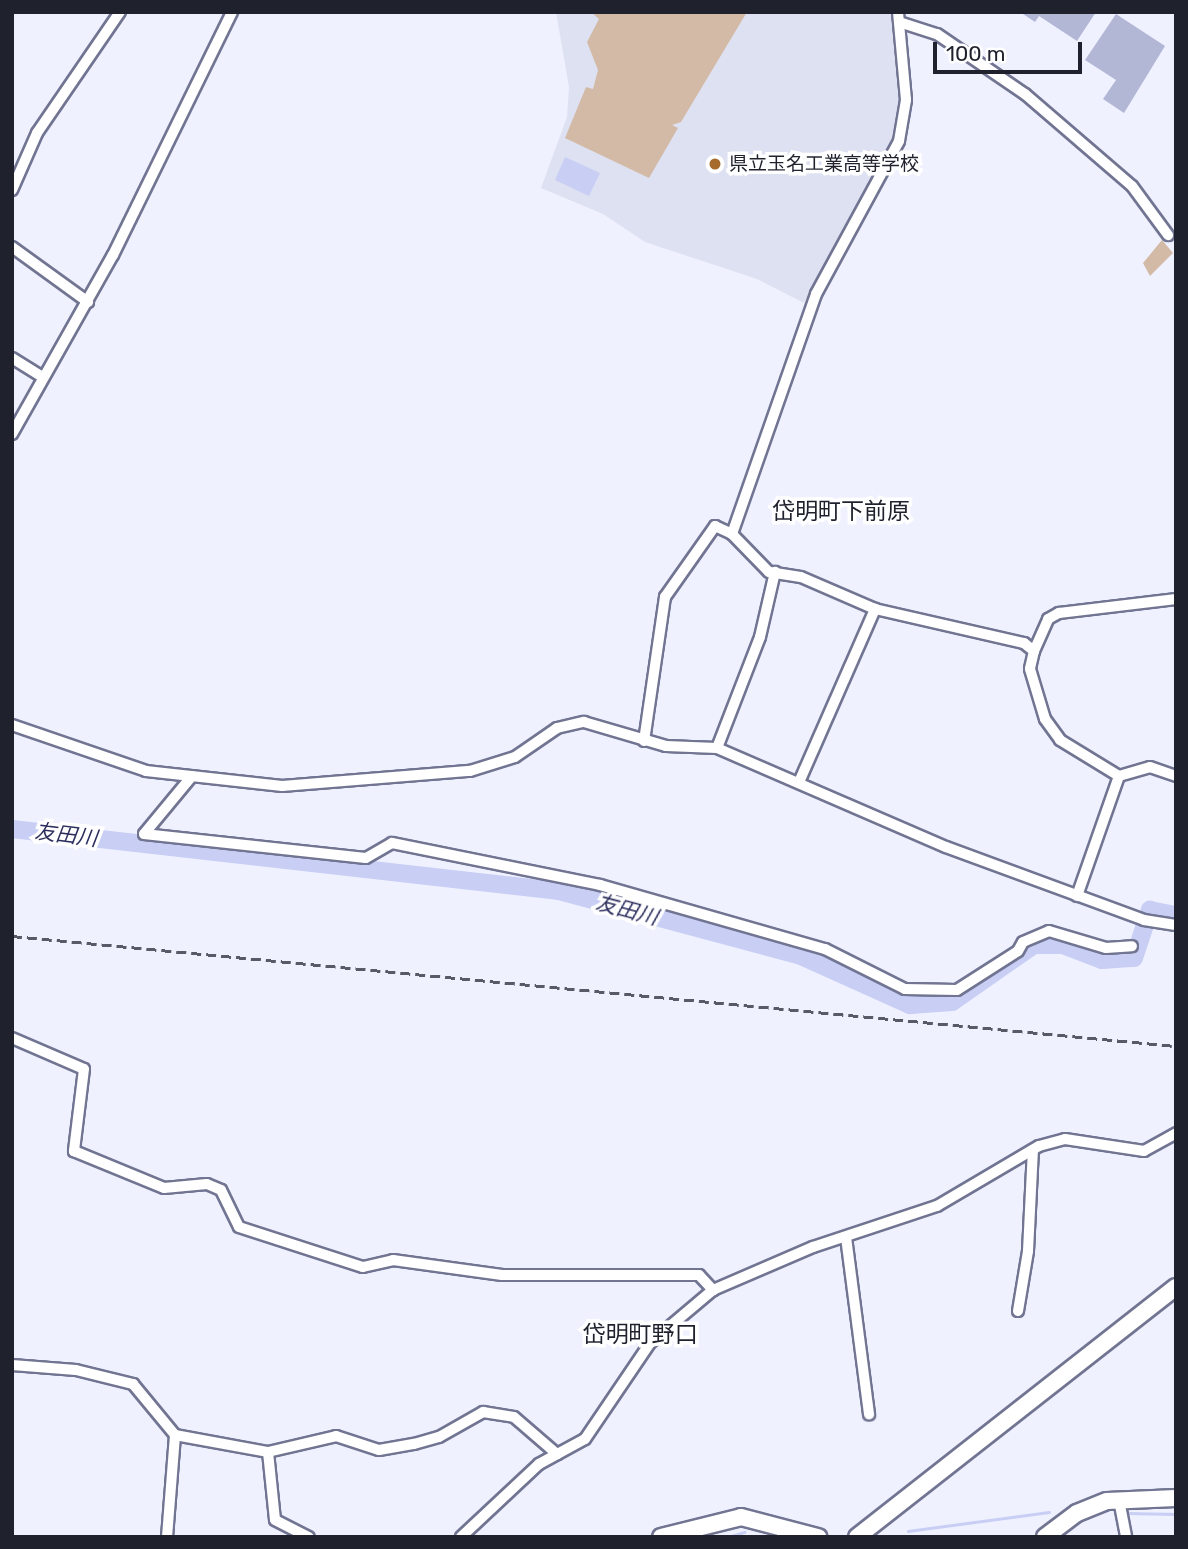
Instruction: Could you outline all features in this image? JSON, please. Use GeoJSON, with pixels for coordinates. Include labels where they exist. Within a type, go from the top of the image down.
{"type":"FeatureCollection","features":[{"type":"Feature","properties":{"kind":"street"},"geometry":{"type":"LineString","coordinates":[[12,190],[37,133],[120,12]]}},
{"type":"Feature","properties":{"kind":"street"},"geometry":{"type":"LineString","coordinates":[[12,434],[42,377],[89,302],[232,12]]}},
{"type":"Feature","properties":{"kind":"street"},"geometry":{"type":"LineString","coordinates":[[732,534],[816,294],[899,141],[906,100],[899,17],[937,34],[1025,94],[1132,186],[1168,235]]}},
{"type":"Feature","properties":{"kind":"street"},"geometry":{"type":"LineString","coordinates":[[12,247],[89,302]]}},
{"type":"Feature","properties":{"kind":"street"},"geometry":{"type":"LineString","coordinates":[[12,358],[42,377]]}},
{"type":"Feature","properties":{"kind":"street"},"geometry":{"type":"LineString","coordinates":[[644,741],[665,597],[715,526],[732,534],[747,554],[775,572],[801,577],[874,609],[1024,643],[1034,651]]}},
{"type":"Feature","properties":{"kind":"street"},"geometry":{"type":"LineString","coordinates":[[717,748],[760,637],[775,572]]}},
{"type":"Feature","properties":{"kind":"street"},"geometry":{"type":"LineString","coordinates":[[1176,599],[1059,612],[1048,619],[1034,651],[1030,669],[1045,719],[1060,740],[1119,776],[1150,767],[1176,776]]}},
{"type":"Feature","properties":{"kind":"street"},"geometry":{"type":"LineString","coordinates":[[800,780],[874,609]]}},
{"type":"Feature","properties":{"kind":"street"},"geometry":{"type":"LineString","coordinates":[[12,725],[121,764],[191,776],[282,786],[439,776],[498,764],[572,722],[644,741],[717,748],[800,780],[946,847],[1147,920],[1176,925]]}},
{"type":"Feature","properties":{"kind":"street"},"geometry":{"type":"LineString","coordinates":[[191,776],[145,834],[366,858],[392,843],[600,885],[825,949],[905,989],[957,990],[1018,951],[1023,942],[1049,931],[1106,948],[1132,946]]}},
{"type":"Feature","properties":{"kind":"street"},"geometry":{"type":"LineString","coordinates":[[1077,896],[1119,776]]}},
{"type":"Feature","properties":{"kind":"street"},"geometry":{"type":"LineString","coordinates":[[12,1038],[84,1069],[74,1151],[164,1188],[207,1184],[221,1190],[239,1227],[363,1267],[393,1260],[502,1275],[699,1275],[713,1290]]}},
{"type":"Feature","properties":{"kind":"street"},"geometry":{"type":"LineString","coordinates":[[461,1537],[556,1454],[585,1438],[658,1334],[713,1290],[846,1237],[937,1206],[1033,1150],[1065,1139],[1144,1151],[1176,1133]]}},
{"type":"Feature","properties":{"kind":"street"},"geometry":{"type":"LineString","coordinates":[[1018,1311],[1028,1251],[1033,1150]]}},
{"type":"Feature","properties":{"kind":"street"},"geometry":{"type":"LineString","coordinates":[[846,1237],[869,1415]]}},
{"type":"Feature","properties":{"kind":"street"},"geometry":{"type":"LineString","coordinates":[[857,1537],[1176,1287]]}},
{"type":"Feature","properties":{"kind":"street"},"geometry":{"type":"LineString","coordinates":[[12,1365],[76,1370],[133,1384],[175,1435],[268,1452],[336,1436],[379,1450],[414,1444],[439,1437],[483,1412],[514,1417],[556,1454]]}},
{"type":"Feature","properties":{"kind":"street"},"geometry":{"type":"LineString","coordinates":[[167,1537],[175,1435]]}},
{"type":"Feature","properties":{"kind":"street"},"geometry":{"type":"LineString","coordinates":[[268,1452],[275,1520],[309,1537]]}},
{"type":"Feature","properties":{"kind":"street"},"geometry":{"type":"LineString","coordinates":[[1045,1537],[1077,1513],[1119,1500],[1176,1498]]}},
{"type":"Feature","properties":{"kind":"street"},"geometry":{"type":"LineString","coordinates":[[1119,1500],[1126,1537]]}},
{"type":"Feature","properties":{"kind":"street"},"geometry":{"type":"LineString","coordinates":[[661,1537],[741,1517],[818,1537]]}},
{"type":"Feature","properties":{"kind":"shaded area","name":"県立玉名工業高等学校"},"geometry":{"type":"Polygon","coordinates":[[[556,12],[895,12],[899,125],[804,303],[757,279],[645,242],[603,214],[541,188],[567,117],[569,87],[556,12]]]}},
{"type":"Feature","properties":{"kind":"shaded area"},"geometry":{"type":"Polygon","coordinates":[[[591,12],[747,12],[681,122],[672,125],[678,128],[649,178],[565,138],[586,87],[593,89],[598,70],[587,42],[599,19],[591,12]]]}},
{"type":"Feature","properties":{"kind":"shaded area"},"geometry":{"type":"Polygon","coordinates":[[[1162,240],[1173,253],[1150,276],[1143,263],[1162,240]]]}},
{"type":"Feature","properties":{"kind":"water"},"geometry":{"type":"Polygon","coordinates":[[[565,157],[600,173],[589,196],[555,180],[565,157]]]}},
{"type":"Feature","properties":{"kind":"building"},"geometry":{"type":"Polygon","coordinates":[[[1020,12],[1096,12],[1077,41],[1039,16],[1035,22],[1020,12]]]}},
{"type":"Feature","properties":{"kind":"building"},"geometry":{"type":"Polygon","coordinates":[[[1116,14],[1165,46],[1124,113],[1103,99],[1116,80],[1085,60],[1116,14]]]}},
{"type":"Feature","properties":{"kind":"waterway","name":"友田川"},"geometry":{"type":"LineString","coordinates":[[12,829],[559,891],[801,956],[910,1005],[952,1002],[1034,945],[1063,945],[1102,960],[1134,958],[1150,910],[1176,915]]}},
{"type":"Feature","properties":{"kind":"waterway"},"geometry":{"type":"LineString","coordinates":[[908,1531],[1049,1512]]}},
{"type":"Feature","properties":{"kind":"waterway"},"geometry":{"type":"LineString","coordinates":[[1127,1513],[1176,1514]]}},
{"type":"Feature","properties":{"kind":"waterway"},"geometry":{"type":"LineString","coordinates":[[728,1537],[744,1532]]}},
{"type":"Feature","properties":{"kind":"railway"},"geometry":{"type":"LineString","coordinates":[[12,936],[1176,1046]]}},
{"type":"Feature","properties":{"kind":"place","name":"県立玉名工業高等学校"},"geometry":{"type":"Point","coordinates":[715,164]}},
{"type":"Feature","properties":{"kind":"district","name":"岱明町下前原"},"geometry":{"type":"Point","coordinates":[841,511]}},
{"type":"Feature","properties":{"kind":"district","name":"岱明町野口"},"geometry":{"type":"Point","coordinates":[640,1334]}}]}
